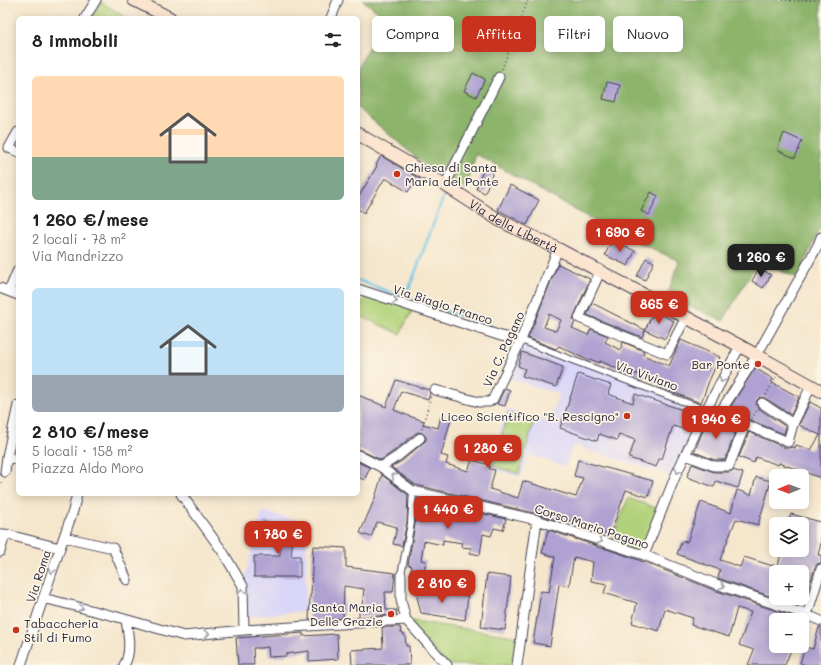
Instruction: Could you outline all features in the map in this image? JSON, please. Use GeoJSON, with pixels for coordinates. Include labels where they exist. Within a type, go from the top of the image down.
{"type":"FeatureCollection","features":[{"type":"Feature","properties":{"kind":"main road"},"geometry":{"type":"LineString","coordinates":[[136,0],[166,16]]}},
{"type":"Feature","properties":{"kind":"main road","name":"Via della Libertà"},"geometry":{"type":"LineString","coordinates":[[360,135],[445,185],[500,220],[558,249],[757,355],[816,389]]}},
{"type":"Feature","properties":{"kind":"street"},"geometry":{"type":"LineString","coordinates":[[86,16],[96,0]]}},
{"type":"Feature","properties":{"kind":"street"},"geometry":{"type":"LineString","coordinates":[[332,16],[338,0]]}},
{"type":"Feature","properties":{"kind":"street"},"geometry":{"type":"LineString","coordinates":[[445,185],[498,77]]}},
{"type":"Feature","properties":{"kind":"street"},"geometry":{"type":"LineString","coordinates":[[16,134],[4,146],[16,151]]}},
{"type":"Feature","properties":{"kind":"street"},"geometry":{"type":"LineString","coordinates":[[719,414],[757,355],[821,237]]}},
{"type":"Feature","properties":{"kind":"street","name":"Via C. Pagano"},"geometry":{"type":"LineString","coordinates":[[435,390],[479,402],[489,402],[493,399],[521,340],[558,249]]}},
{"type":"Feature","properties":{"kind":"street"},"geometry":{"type":"LineString","coordinates":[[600,272],[579,318],[667,354],[686,318]]}},
{"type":"Feature","properties":{"kind":"street"},"geometry":{"type":"LineString","coordinates":[[0,288],[14,293],[16,282]]}},
{"type":"Feature","properties":{"kind":"street","name":"Via Biagio Franco"},"geometry":{"type":"LineString","coordinates":[[360,290],[501,336],[521,340]]}},
{"type":"Feature","properties":{"kind":"street","name":"Via Viviano"},"geometry":{"type":"LineString","coordinates":[[521,340],[706,410]]}},
{"type":"Feature","properties":{"kind":"street"},"geometry":{"type":"LineString","coordinates":[[644,555],[706,410],[740,346]]}},
{"type":"Feature","properties":{"kind":"street"},"geometry":{"type":"LineString","coordinates":[[706,410],[788,442],[793,424],[816,389]]}},
{"type":"Feature","properties":{"kind":"street"},"geometry":{"type":"LineString","coordinates":[[762,403],[793,424]]}},
{"type":"Feature","properties":{"kind":"street"},"geometry":{"type":"LineString","coordinates":[[4,472],[16,415]]}},
{"type":"Feature","properties":{"kind":"street"},"geometry":{"type":"LineString","coordinates":[[686,455],[714,466],[729,466],[745,424]]}},
{"type":"Feature","properties":{"kind":"street"},"geometry":{"type":"LineString","coordinates":[[381,467],[398,456],[420,438]]}},
{"type":"Feature","properties":{"kind":"street","name":"Corso Mario Pagano"},"geometry":{"type":"LineString","coordinates":[[360,456],[381,467],[413,491],[537,520],[644,555],[716,584],[801,613]]}},
{"type":"Feature","properties":{"kind":"street"},"geometry":{"type":"LineString","coordinates":[[8,457],[16,459]]}},
{"type":"Feature","properties":{"kind":"street"},"geometry":{"type":"LineString","coordinates":[[413,491],[411,523],[401,574],[401,600],[406,620],[447,665]]}},
{"type":"Feature","properties":{"kind":"street","name":"Via Roma"},"geometry":{"type":"LineString","coordinates":[[21,665],[73,511],[77,496]]}},
{"type":"Feature","properties":{"kind":"street"},"geometry":{"type":"LineString","coordinates":[[182,496],[223,552],[243,586],[244,630]]}},
{"type":"Feature","properties":{"kind":"street"},"geometry":{"type":"LineString","coordinates":[[517,665],[537,520]]}},
{"type":"Feature","properties":{"kind":"street"},"geometry":{"type":"LineString","coordinates":[[0,552],[2,534],[60,548]]}},
{"type":"Feature","properties":{"kind":"street"},"geometry":{"type":"LineString","coordinates":[[64,537],[113,548],[127,580]]}},
{"type":"Feature","properties":{"kind":"street"},"geometry":{"type":"LineString","coordinates":[[808,613],[821,569]]}},
{"type":"Feature","properties":{"kind":"street"},"geometry":{"type":"LineString","coordinates":[[43,598],[184,636],[244,630],[406,620]]}},
{"type":"Feature","properties":{"kind":"street","name":"Corso Mario Pagano"},"geometry":{"type":"LineString","coordinates":[[809,616],[821,621]]}},
{"type":"Feature","properties":{"kind":"street"},"geometry":{"type":"LineString","coordinates":[[124,665],[128,650],[126,620]]}},
{"type":"Feature","properties":{"kind":"path"},"geometry":{"type":"LineString","coordinates":[[498,77],[528,0]]}},
{"type":"Feature","properties":{"kind":"path"},"geometry":{"type":"LineString","coordinates":[[782,0],[821,0]]}},
{"type":"Feature","properties":{"kind":"path"},"geometry":{"type":"LineString","coordinates":[[420,438],[432,393],[435,390]]}},
{"type":"Feature","properties":{"kind":"shaded area","name":"Liceo Scientifico \"B. Rescigno\""},"geometry":{"type":"Polygon","coordinates":[[[521,340],[706,410],[675,477],[573,445],[565,467],[530,455],[521,477],[489,468],[507,409],[548,422],[559,394],[503,377],[521,340]]]}},
{"type":"Feature","properties":{"kind":"shaded area"},"geometry":{"type":"Polygon","coordinates":[[[262,511],[307,523],[305,611],[243,617],[243,586],[262,511]]]}},
{"type":"Feature","properties":{"kind":"green space"},"geometry":{"type":"Polygon","coordinates":[[[363,0],[821,0],[821,229],[819,229],[798,278],[758,262],[723,321],[667,296],[679,261],[607,228],[476,154],[466,189],[426,166],[360,110],[360,64],[372,41],[372,52],[454,52],[454,16],[383,16],[363,0]]]}},
{"type":"Feature","properties":{"kind":"green space"},"geometry":{"type":"Polygon","coordinates":[[[101,2],[123,16],[92,16],[101,2]]]}},
{"type":"Feature","properties":{"kind":"green space"},"geometry":{"type":"Polygon","coordinates":[[[367,292],[414,307],[400,334],[360,316],[360,308],[367,292]]]}},
{"type":"Feature","properties":{"kind":"green space"},"geometry":{"type":"Polygon","coordinates":[[[508,413],[534,421],[519,474],[493,466],[508,413]]]}},
{"type":"Feature","properties":{"kind":"green space"},"geometry":{"type":"Polygon","coordinates":[[[628,498],[662,510],[644,555],[611,545],[628,498]]]}},
{"type":"Feature","properties":{"kind":"green space"},"geometry":{"type":"Polygon","coordinates":[[[406,620],[521,637],[517,665],[447,665],[406,620]]]}},
{"type":"Feature","properties":{"kind":"building"},"geometry":{"type":"Polygon","coordinates":[[[473,73],[485,79],[476,97],[464,91],[473,73]]]}},
{"type":"Feature","properties":{"kind":"building"},"geometry":{"type":"Polygon","coordinates":[[[607,82],[620,85],[616,102],[603,99],[607,82]]]}},
{"type":"Feature","properties":{"kind":"building"},"geometry":{"type":"Polygon","coordinates":[[[784,133],[802,141],[795,158],[777,150],[784,133]]]}},
{"type":"Feature","properties":{"kind":"building"},"geometry":{"type":"Polygon","coordinates":[[[381,156],[420,179],[414,188],[412,186],[408,192],[385,178],[364,213],[360,210],[360,195],[377,166],[376,165],[381,156]]]}},
{"type":"Feature","properties":{"kind":"building"},"geometry":{"type":"Polygon","coordinates":[[[484,168],[493,172],[485,193],[476,189],[484,168]]]}},
{"type":"Feature","properties":{"kind":"building"},"geometry":{"type":"Polygon","coordinates":[[[510,185],[539,200],[527,225],[498,210],[510,185]]]}},
{"type":"Feature","properties":{"kind":"building"},"geometry":{"type":"Polygon","coordinates":[[[651,192],[658,196],[649,215],[641,211],[651,192]]]}},
{"type":"Feature","properties":{"kind":"building"},"geometry":{"type":"Polygon","coordinates":[[[612,240],[635,251],[628,266],[605,255],[612,240]]]}},
{"type":"Feature","properties":{"kind":"building"},"geometry":{"type":"Polygon","coordinates":[[[646,258],[654,262],[645,280],[637,276],[646,258]]]}},
{"type":"Feature","properties":{"kind":"building"},"geometry":{"type":"Polygon","coordinates":[[[558,264],[590,279],[574,316],[573,319],[575,322],[572,328],[588,335],[591,329],[608,336],[605,342],[620,350],[623,342],[644,351],[643,355],[669,366],[681,340],[720,357],[701,403],[659,387],[661,384],[635,373],[634,376],[600,361],[599,363],[590,359],[589,361],[559,346],[556,349],[528,338],[558,264]],[[549,314],[544,327],[556,331],[561,320],[549,314]]]}},
{"type":"Feature","properties":{"kind":"building"},"geometry":{"type":"Polygon","coordinates":[[[759,268],[771,275],[763,288],[752,281],[759,268]]]}},
{"type":"Feature","properties":{"kind":"building"},"geometry":{"type":"Polygon","coordinates":[[[592,303],[645,330],[642,337],[587,315],[592,303]]]}},
{"type":"Feature","properties":{"kind":"building"},"geometry":{"type":"Polygon","coordinates":[[[654,311],[674,321],[665,339],[645,330],[654,311]]]}},
{"type":"Feature","properties":{"kind":"building"},"geometry":{"type":"Polygon","coordinates":[[[522,352],[563,367],[556,387],[522,376],[525,369],[518,366],[522,352]]]}},
{"type":"Feature","properties":{"kind":"building"},"geometry":{"type":"Polygon","coordinates":[[[755,368],[773,379],[771,382],[799,397],[791,415],[765,398],[760,397],[757,400],[756,403],[758,408],[786,427],[784,434],[728,411],[755,368]]]}},
{"type":"Feature","properties":{"kind":"building"},"geometry":{"type":"Polygon","coordinates":[[[578,374],[611,385],[608,394],[633,403],[635,394],[689,412],[683,429],[673,426],[662,459],[659,459],[656,467],[629,458],[635,440],[619,434],[617,440],[599,434],[597,441],[560,428],[578,374]]]}},
{"type":"Feature","properties":{"kind":"building"},"geometry":{"type":"Polygon","coordinates":[[[396,380],[429,390],[430,394],[428,400],[401,391],[394,410],[424,421],[423,424],[438,428],[441,416],[451,419],[441,455],[448,457],[446,464],[468,471],[472,460],[490,465],[489,469],[495,470],[490,489],[518,498],[523,481],[576,497],[583,478],[574,476],[578,460],[653,481],[648,497],[626,490],[610,535],[562,518],[562,522],[538,514],[416,485],[391,467],[402,461],[426,440],[426,437],[422,433],[416,433],[381,460],[360,450],[360,396],[386,407],[396,380]]]}},
{"type":"Feature","properties":{"kind":"building"},"geometry":{"type":"Polygon","coordinates":[[[505,388],[510,390],[505,406],[497,404],[505,388]]]}},
{"type":"Feature","properties":{"kind":"building"},"geometry":{"type":"Polygon","coordinates":[[[810,402],[821,408],[821,478],[809,474],[809,469],[796,469],[779,463],[778,465],[756,457],[754,463],[739,457],[749,432],[786,448],[795,448],[796,445],[811,450],[820,435],[799,425],[810,402]]]}},
{"type":"Feature","properties":{"kind":"building"},"geometry":{"type":"Polygon","coordinates":[[[708,419],[737,428],[725,460],[715,460],[694,452],[708,419]]]}},
{"type":"Feature","properties":{"kind":"building"},"geometry":{"type":"Polygon","coordinates":[[[360,463],[370,468],[364,480],[360,478],[360,463]]]}},
{"type":"Feature","properties":{"kind":"building"},"geometry":{"type":"Polygon","coordinates":[[[692,464],[714,472],[729,472],[733,470],[743,473],[738,488],[716,481],[714,487],[687,477],[692,464]]]}},
{"type":"Feature","properties":{"kind":"building"},"geometry":{"type":"Polygon","coordinates":[[[382,475],[408,495],[407,522],[402,546],[393,544],[397,527],[377,522],[371,537],[360,533],[375,498],[382,475]]]}},
{"type":"Feature","properties":{"kind":"building"},"geometry":{"type":"Polygon","coordinates":[[[756,477],[769,480],[769,488],[758,525],[736,519],[720,560],[740,567],[744,557],[770,565],[769,596],[718,578],[720,570],[677,554],[682,541],[687,542],[701,502],[731,513],[737,490],[751,495],[756,477]]]}},
{"type":"Feature","properties":{"kind":"building"},"geometry":{"type":"Polygon","coordinates":[[[417,498],[506,519],[503,530],[494,528],[491,536],[483,534],[480,555],[470,553],[471,548],[461,547],[462,543],[443,540],[443,545],[424,541],[421,560],[426,561],[423,577],[410,575],[412,566],[408,565],[415,524],[417,498]]]}},
{"type":"Feature","properties":{"kind":"building"},"geometry":{"type":"Polygon","coordinates":[[[791,514],[802,517],[790,517],[791,514]]]}},
{"type":"Feature","properties":{"kind":"building"},"geometry":{"type":"Polygon","coordinates":[[[809,519],[821,522],[821,543],[818,555],[821,555],[821,563],[817,564],[809,586],[809,565],[778,565],[780,557],[809,557],[809,519]]]}},
{"type":"Feature","properties":{"kind":"building"},"geometry":{"type":"Polygon","coordinates":[[[265,522],[296,531],[291,556],[300,556],[300,577],[254,577],[254,556],[280,556],[280,544],[260,538],[265,522]]]}},
{"type":"Feature","properties":{"kind":"building"},"geometry":{"type":"Polygon","coordinates":[[[548,530],[644,562],[714,590],[782,613],[769,613],[769,653],[790,653],[785,665],[748,665],[754,650],[739,645],[751,612],[737,608],[729,637],[691,625],[693,618],[665,609],[659,631],[632,623],[637,603],[604,593],[607,584],[591,581],[593,562],[574,557],[569,586],[559,584],[550,646],[533,643],[541,591],[549,592],[555,557],[542,553],[548,530]]]}},
{"type":"Feature","properties":{"kind":"building"},"geometry":{"type":"Polygon","coordinates":[[[313,546],[346,548],[346,567],[395,573],[393,592],[385,592],[386,610],[397,610],[396,615],[359,617],[359,606],[362,606],[364,589],[344,586],[343,618],[309,620],[313,546]]]}},
{"type":"Feature","properties":{"kind":"building"},"geometry":{"type":"Polygon","coordinates":[[[487,574],[511,577],[505,630],[481,627],[487,574]]]}},
{"type":"Feature","properties":{"kind":"building"},"geometry":{"type":"Polygon","coordinates":[[[415,589],[468,596],[465,620],[421,613],[415,589]]]}},
{"type":"Feature","properties":{"kind":"building"},"geometry":{"type":"Polygon","coordinates":[[[382,627],[400,627],[401,633],[405,635],[406,646],[409,646],[410,665],[352,665],[351,650],[383,648],[382,627]]]}},
{"type":"Feature","properties":{"kind":"building"},"geometry":{"type":"Polygon","coordinates":[[[819,627],[821,627],[821,665],[806,665],[800,663],[803,653],[809,653],[809,648],[813,649],[819,627]]]}},
{"type":"Feature","properties":{"kind":"building"},"geometry":{"type":"Polygon","coordinates":[[[303,633],[303,636],[337,634],[338,659],[309,661],[309,651],[286,654],[286,656],[269,657],[268,647],[253,648],[254,665],[238,665],[236,638],[303,633]]]}},
{"type":"Feature","properties":{"kind":"waterway"},"geometry":{"type":"LineString","coordinates":[[398,294],[409,289],[443,198]]}},
{"type":"Feature","properties":{"kind":"waterway"},"geometry":{"type":"LineString","coordinates":[[360,281],[397,295],[493,327]]}},
{"type":"Feature","properties":{"kind":"place","name":"Chiesa di Santa Maria del Ponte"},"geometry":{"type":"Point","coordinates":[397,174]}},
{"type":"Feature","properties":{"kind":"place","name":"Bar Ponte"},"geometry":{"type":"Point","coordinates":[758,364]}},
{"type":"Feature","properties":{"kind":"place","name":"Liceo Scientifico \"B. Rescigno\""},"geometry":{"type":"Point","coordinates":[627,416]}},
{"type":"Feature","properties":{"kind":"place","name":"Santa Maria Delle Grazie"},"geometry":{"type":"Point","coordinates":[391,614]}},
{"type":"Feature","properties":{"kind":"place","name":"Tabaccheria Stil di Fumo"},"geometry":{"type":"Point","coordinates":[16,630]}}]}
